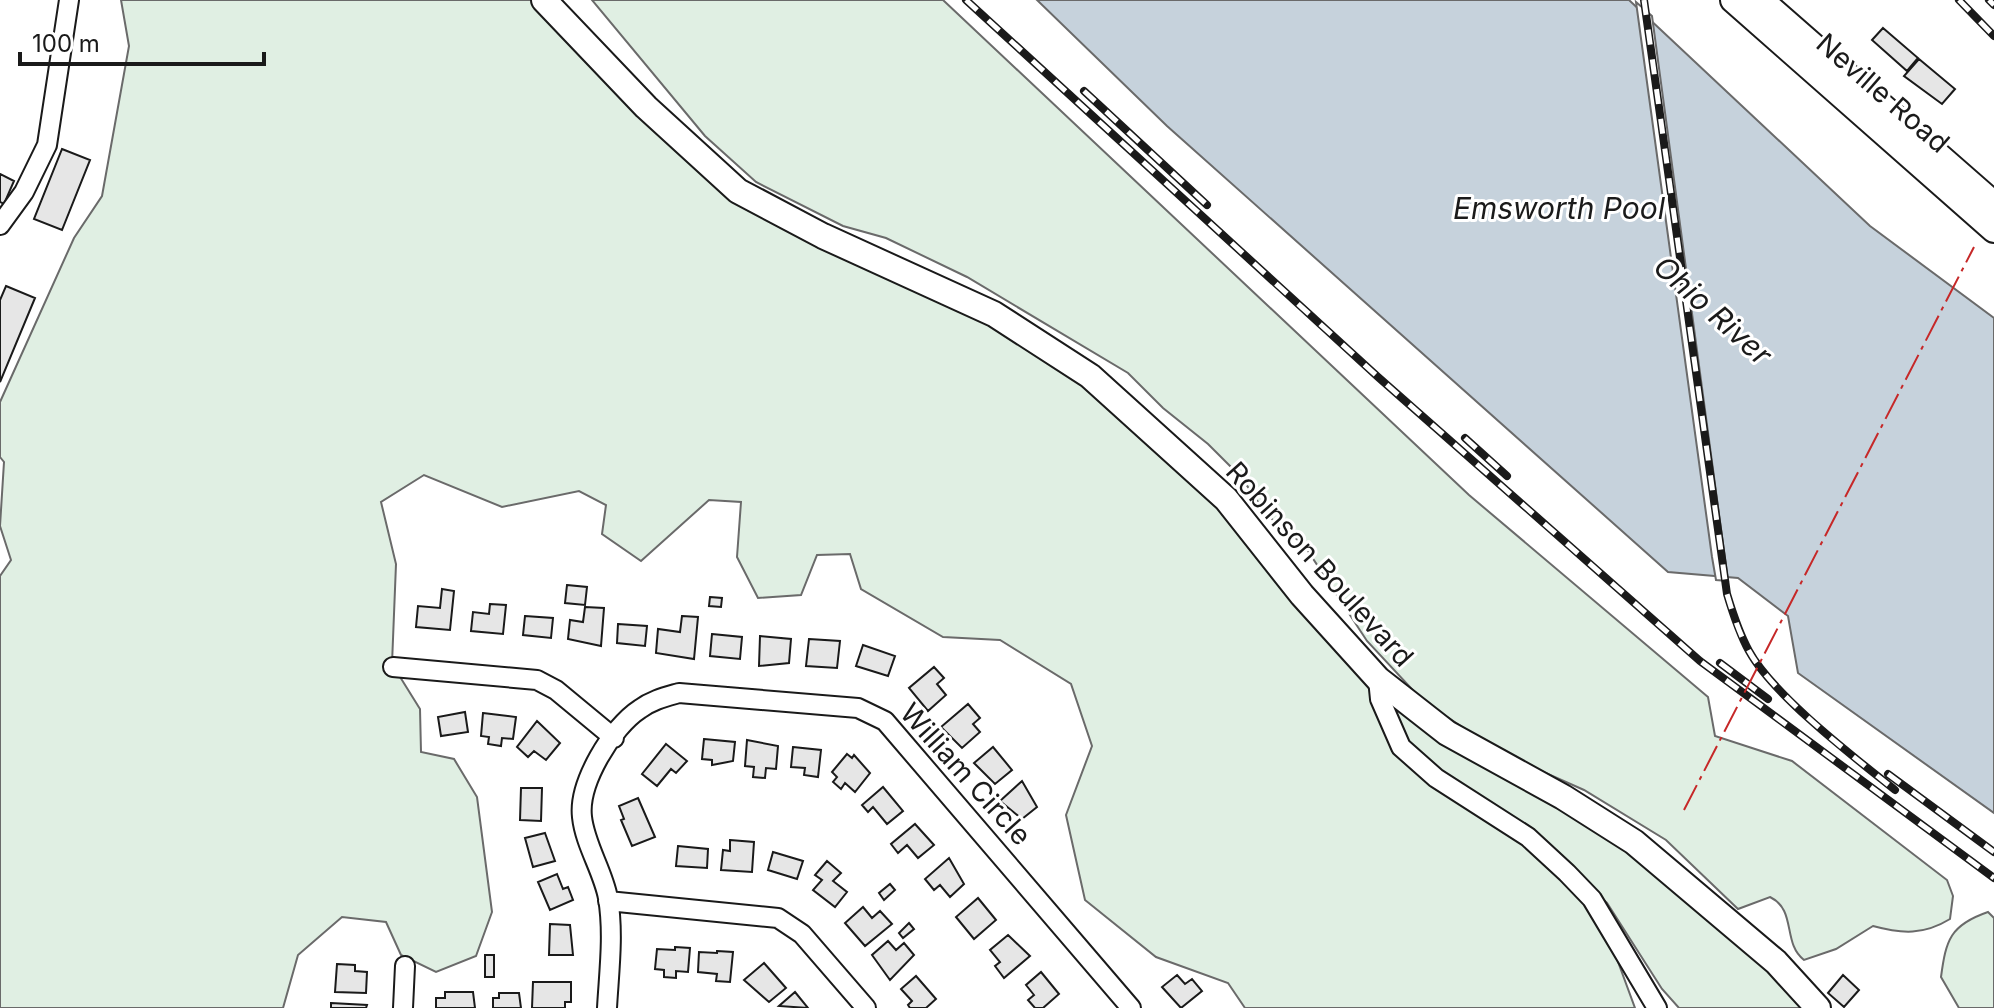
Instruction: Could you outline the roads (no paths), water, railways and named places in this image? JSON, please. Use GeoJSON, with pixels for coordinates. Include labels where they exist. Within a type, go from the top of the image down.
{"type":"FeatureCollection","features":[{"type":"Feature","properties":{"kind":"main road","name":"Robinson Boulevard"},"geometry":{"type":"LineString","coordinates":[[544,0],[646,107],[738,191],[823,236],[994,314],[1090,376],[1226,499],[1302,595],[1378,679],[1447,733],[1563,797],[1634,842],[1776,962],[1818,1008]]}},
{"type":"Feature","properties":{"kind":"main road","name":"Neville Road"},"geometry":{"type":"LineString","coordinates":[[1733,0],[1994,230]]}},
{"type":"Feature","properties":{"kind":"main road","name":"Neville Road"},"geometry":{"type":"LineString","coordinates":[[1761,0],[1990,198]]}},
{"type":"Feature","properties":{"kind":"street"},"geometry":{"type":"LineString","coordinates":[[0,225],[24,192],[47,145],[69,0]]}},
{"type":"Feature","properties":{"kind":"street"},"geometry":{"type":"LineString","coordinates":[[393,667],[537,680],[556,690],[614,738]]}},
{"type":"Feature","properties":{"kind":"street"},"geometry":{"type":"LineString","coordinates":[[1378,679],[1380,699],[1401,747],[1436,778],[1528,837],[1567,873],[1592,899],[1657,1008]]}},
{"type":"Feature","properties":{"kind":"street","name":"William Circle"},"geometry":{"type":"LineString","coordinates":[[607,1008],[608,901],[582,821],[581,800],[586,779],[636,711],[657,699],[679,693],[842,707],[872,713],[895,732],[1131,1008]]}},
{"type":"Feature","properties":{"kind":"street"},"geometry":{"type":"LineString","coordinates":[[608,901],[778,918],[802,934],[866,1008]]}},
{"type":"Feature","properties":{"kind":"street"},"geometry":{"type":"LineString","coordinates":[[403,1008],[405,966]]}},
{"type":"Feature","properties":{"kind":"water","name":"Emsworth Pool"},"geometry":{"type":"Polygon","coordinates":[[[1037,0],[1629,0],[1870,226],[1994,318],[1994,813],[1798,673],[1788,616],[1738,578],[1668,572],[1167,126],[1037,0]]]}},
{"type":"Feature","properties":{"kind":"railway"},"geometry":{"type":"LineString","coordinates":[[966,0],[1378,377],[1700,661],[1994,878]]}},
{"type":"Feature","properties":{"kind":"railway"},"geometry":{"type":"LineString","coordinates":[[1644,0],[1727,594],[1749,651],[1776,687],[1816,725],[1895,790]]}},
{"type":"Feature","properties":{"kind":"railway"},"geometry":{"type":"LineString","coordinates":[[1959,0],[1994,36]]}},
{"type":"Feature","properties":{"kind":"railway"},"geometry":{"type":"LineString","coordinates":[[1989,0],[1994,5]]}},
{"type":"Feature","properties":{"kind":"railway"},"geometry":{"type":"LineString","coordinates":[[1084,91],[1207,205]]}},
{"type":"Feature","properties":{"kind":"railway"},"geometry":{"type":"LineString","coordinates":[[1465,438],[1507,476]]}},
{"type":"Feature","properties":{"kind":"railway"},"geometry":{"type":"LineString","coordinates":[[1720,663],[1768,699]]}},
{"type":"Feature","properties":{"kind":"railway"},"geometry":{"type":"LineString","coordinates":[[1888,774],[1994,852]]}},
{"type":"Feature","properties":{"kind":"water label","name":"Ohio River"},"geometry":{"type":"Point","coordinates":[1713,310]}}]}
